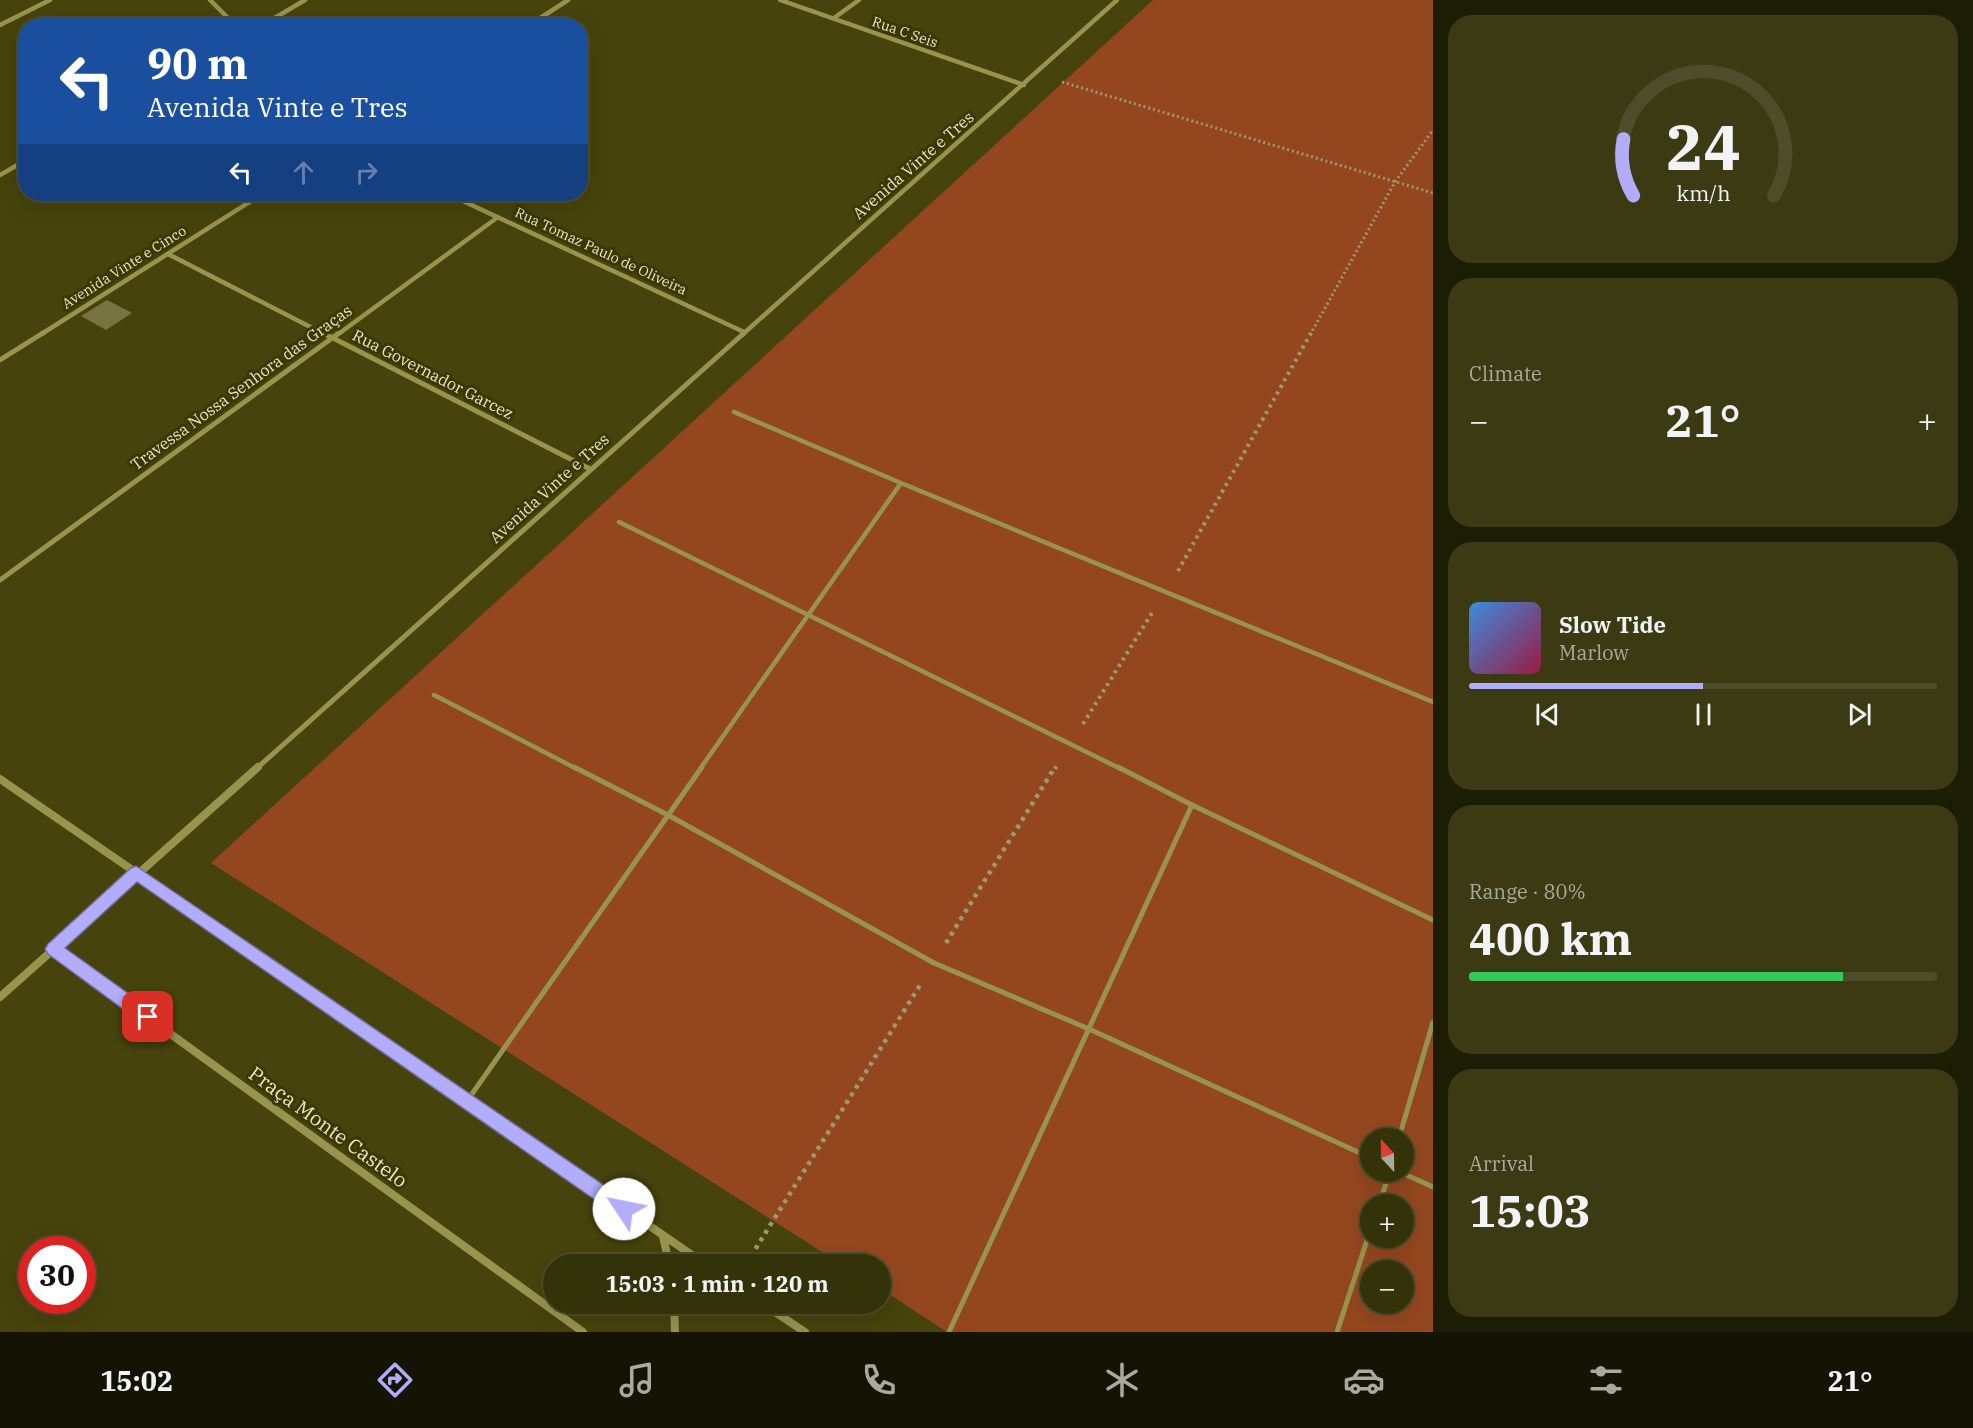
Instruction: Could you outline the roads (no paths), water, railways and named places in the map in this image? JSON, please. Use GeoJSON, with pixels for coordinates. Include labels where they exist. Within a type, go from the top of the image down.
{"type":"FeatureCollection","features":[{"type":"Feature","properties":{"kind":"street"},"geometry":{"type":"LineString","coordinates":[[0,25],[50,0]]}},
{"type":"Feature","properties":{"kind":"street"},"geometry":{"type":"LineString","coordinates":[[210,0],[228,18]]}},
{"type":"Feature","properties":{"kind":"street"},"geometry":{"type":"LineString","coordinates":[[275,18],[305,0]]}},
{"type":"Feature","properties":{"kind":"street"},"geometry":{"type":"LineString","coordinates":[[540,18],[568,0]]}},
{"type":"Feature","properties":{"kind":"street","name":"Rua C Seis"},"geometry":{"type":"LineString","coordinates":[[780,0],[1024,85]]}},
{"type":"Feature","properties":{"kind":"street"},"geometry":{"type":"LineString","coordinates":[[834,18],[859,0]]}},
{"type":"Feature","properties":{"kind":"street","name":"Avenida Vinte e Tres"},"geometry":{"type":"LineString","coordinates":[[0,997],[136,873],[1117,0]]}},
{"type":"Feature","properties":{"kind":"street"},"geometry":{"type":"LineString","coordinates":[[0,175],[18,165]]}},
{"type":"Feature","properties":{"kind":"street","name":"Avenida Vinte e Cinco"},"geometry":{"type":"LineString","coordinates":[[0,360],[251,201]]}},
{"type":"Feature","properties":{"kind":"street","name":"Rua Tomaz Paulo de Oliveira"},"geometry":{"type":"LineString","coordinates":[[463,201],[744,332]]}},
{"type":"Feature","properties":{"kind":"street","name":"Travessa Nossa Senhora das Graças"},"geometry":{"type":"LineString","coordinates":[[0,580],[498,217]]}},
{"type":"Feature","properties":{"kind":"street","name":"Rua Governador Garcez"},"geometry":{"type":"LineString","coordinates":[[168,254],[590,469]]}},
{"type":"Feature","properties":{"kind":"street"},"geometry":{"type":"LineString","coordinates":[[0,779],[690,1254]]}},
{"type":"Feature","properties":{"kind":"street","name":"Praça Monte Castelo"},"geometry":{"type":"LineString","coordinates":[[53,949],[583,1332]]}},
{"type":"Feature","properties":{"kind":"street"},"geometry":{"type":"LineString","coordinates":[[663,1236],[667,1254]]}},
{"type":"Feature","properties":{"kind":"street"},"geometry":{"type":"LineString","coordinates":[[674,1314],[675,1332]]}},
{"type":"Feature","properties":{"kind":"street"},"geometry":{"type":"LineString","coordinates":[[778,1314],[806,1332]]}},
{"type":"Feature","properties":{"kind":"lane"},"geometry":{"type":"LineString","coordinates":[[734,412],[1433,702]]}},
{"type":"Feature","properties":{"kind":"lane"},"geometry":{"type":"LineString","coordinates":[[467,1101],[901,483]]}},
{"type":"Feature","properties":{"kind":"lane"},"geometry":{"type":"LineString","coordinates":[[619,522],[1071,743],[1192,805],[1433,920]]}},
{"type":"Feature","properties":{"kind":"lane"},"geometry":{"type":"LineString","coordinates":[[434,695],[668,815],[934,963],[1089,1029],[1360,1153]]}},
{"type":"Feature","properties":{"kind":"lane"},"geometry":{"type":"LineString","coordinates":[[949,1332],[1192,805]]}},
{"type":"Feature","properties":{"kind":"lane"},"geometry":{"type":"LineString","coordinates":[[1402,1128],[1433,1022]]}},
{"type":"Feature","properties":{"kind":"lane"},"geometry":{"type":"LineString","coordinates":[[1414,1178],[1433,1187]]}},
{"type":"Feature","properties":{"kind":"lane"},"geometry":{"type":"LineString","coordinates":[[1337,1332],[1364,1248]]}}]}
